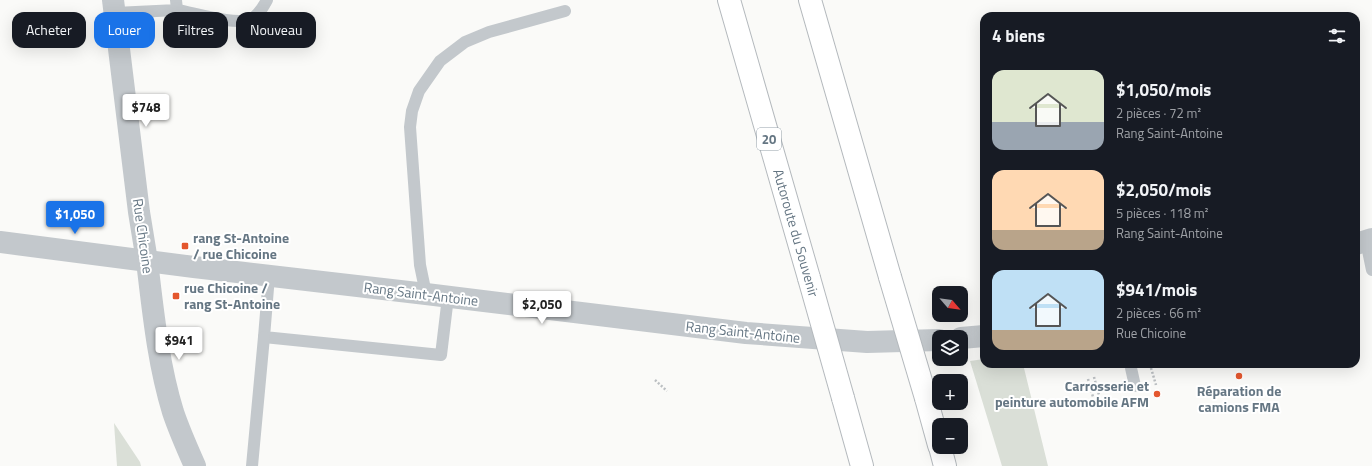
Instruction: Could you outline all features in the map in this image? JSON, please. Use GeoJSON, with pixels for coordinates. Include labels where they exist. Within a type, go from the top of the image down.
{"type":"FeatureCollection","features":[{"type":"Feature","properties":{"kind":"highway","name":"Autoroute du Souvenir"},"geometry":{"type":"LineString","coordinates":[[728,0],[862,466]]}},
{"type":"Feature","properties":{"kind":"highway"},"geometry":{"type":"LineString","coordinates":[[810,0],[932,420]]}},
{"type":"Feature","properties":{"kind":"highway"},"geometry":{"type":"LineString","coordinates":[[941,454],[945,466]]}},
{"type":"Feature","properties":{"kind":"street","name":"Rue Chicoine"},"geometry":{"type":"LineString","coordinates":[[114,7],[139,212],[158,343],[173,412],[195,466]]}},
{"type":"Feature","properties":{"kind":"street","name":"Rang Saint-Antoine"},"geometry":{"type":"LineString","coordinates":[[0,242],[753,334],[867,342],[932,340]]}},
{"type":"Feature","properties":{"kind":"street"},"geometry":{"type":"LineString","coordinates":[[968,337],[980,336]]}},
{"type":"Feature","properties":{"kind":"lane"},"geometry":{"type":"LineString","coordinates":[[114,7],[177,5],[232,21],[251,19],[259,13],[267,0]]}},
{"type":"Feature","properties":{"kind":"lane"},"geometry":{"type":"LineString","coordinates":[[426,294],[420,265],[410,127],[412,111],[419,92],[440,61],[465,42],[489,32],[565,11]]}},
{"type":"Feature","properties":{"kind":"lane"},"geometry":{"type":"LineString","coordinates":[[1364,242],[1372,270]]}},
{"type":"Feature","properties":{"kind":"lane"},"geometry":{"type":"LineString","coordinates":[[252,466],[269,276]]}},
{"type":"Feature","properties":{"kind":"lane"},"geometry":{"type":"LineString","coordinates":[[264,337],[441,355],[448,297]]}},
{"type":"Feature","properties":{"kind":"lane"},"geometry":{"type":"LineString","coordinates":[[1131,368],[1135,386]]}},
{"type":"Feature","properties":{"kind":"path"},"geometry":{"type":"LineString","coordinates":[[1151,368],[1156,385]]}},
{"type":"Feature","properties":{"kind":"path"},"geometry":{"type":"LineString","coordinates":[[1094,377],[1099,395]]}},
{"type":"Feature","properties":{"kind":"path"},"geometry":{"type":"LineString","coordinates":[[1088,379],[1093,397]]}},
{"type":"Feature","properties":{"kind":"path"},"geometry":{"type":"LineString","coordinates":[[655,380],[667,391]]}},
{"type":"Feature","properties":{"kind":"shaded area"},"geometry":{"type":"Polygon","coordinates":[[[980,360],[980,368],[1024,368],[1048,466],[1002,466],[970,361],[980,360]]]}},
{"type":"Feature","properties":{"kind":"shaded area"},"geometry":{"type":"Polygon","coordinates":[[[114,423],[140,462],[141,466],[117,466],[114,423]]]}},
{"type":"Feature","properties":{"kind":"place","name":"rang St-Antoine / rue Chicoine"},"geometry":{"type":"Point","coordinates":[185,246]}},
{"type":"Feature","properties":{"kind":"place","name":"rue Chicoine / rang St-Antoine"},"geometry":{"type":"Point","coordinates":[176,296]}},
{"type":"Feature","properties":{"kind":"place","name":"Réparation de camions FMA"},"geometry":{"type":"Point","coordinates":[1239,376]}},
{"type":"Feature","properties":{"kind":"place","name":"Carrosserie et peinture automobile AFM"},"geometry":{"type":"Point","coordinates":[1157,394]}}]}
